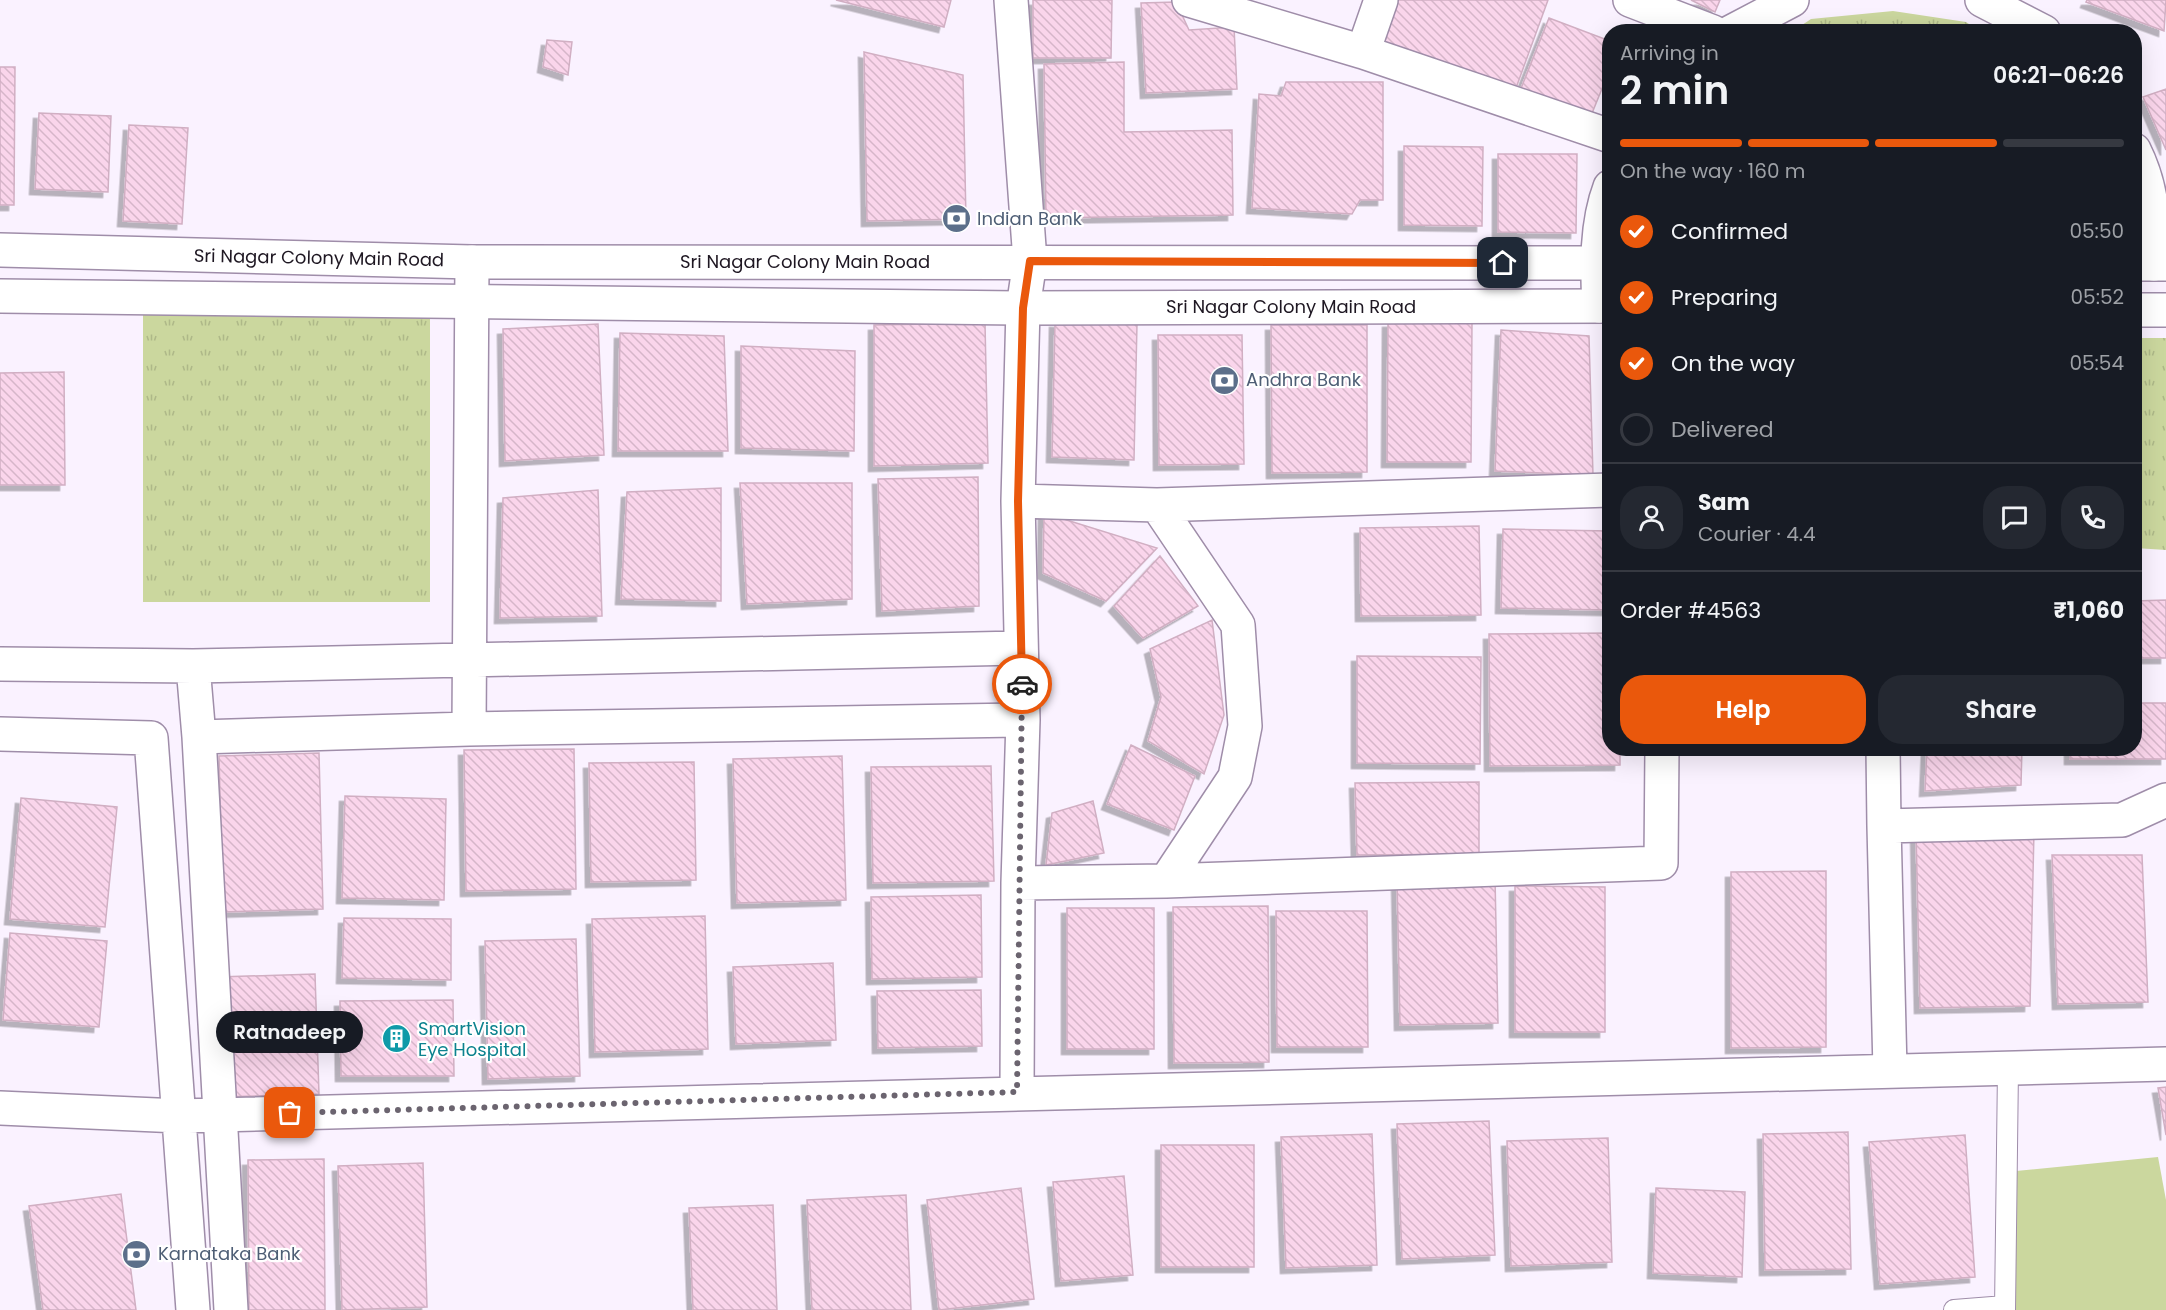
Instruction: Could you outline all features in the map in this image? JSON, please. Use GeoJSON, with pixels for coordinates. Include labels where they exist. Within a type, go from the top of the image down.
{"type":"FeatureCollection","features":[{"type":"Feature","properties":{"kind":"street"},"geometry":{"type":"LineString","coordinates":[[1011,0],[1030,261],[1023,308],[1018,501],[1023,720],[1018,882],[1017,1092]]}},
{"type":"Feature","properties":{"kind":"street"},"geometry":{"type":"LineString","coordinates":[[1190,0],[1224,5],[1602,133]]}},
{"type":"Feature","properties":{"kind":"street"},"geometry":{"type":"LineString","coordinates":[[1363,52],[1381,0]]}},
{"type":"Feature","properties":{"kind":"street"},"geometry":{"type":"LineString","coordinates":[[1630,0],[1692,24]]}},
{"type":"Feature","properties":{"kind":"street"},"geometry":{"type":"LineString","coordinates":[[1746,24],[1792,0]]}},
{"type":"Feature","properties":{"kind":"street"},"geometry":{"type":"LineString","coordinates":[[1982,0],[2028,24]]}},
{"type":"Feature","properties":{"kind":"street"},"geometry":{"type":"LineString","coordinates":[[2142,167],[2154,217],[2152,264]]}},
{"type":"Feature","properties":{"kind":"street","name":"Sri Nagar Colony Main Road"},"geometry":{"type":"LineString","coordinates":[[0,250],[472,262],[1602,263]]}},
{"type":"Feature","properties":{"kind":"street"},"geometry":{"type":"LineString","coordinates":[[469,729],[472,262]]}},
{"type":"Feature","properties":{"kind":"street","name":"Sri Nagar Colony Main Road"},"geometry":{"type":"LineString","coordinates":[[0,296],[1023,308],[1602,306]]}},
{"type":"Feature","properties":{"kind":"street"},"geometry":{"type":"LineString","coordinates":[[2142,310],[2166,310]]}},
{"type":"Feature","properties":{"kind":"street"},"geometry":{"type":"LineString","coordinates":[[1018,501],[1157,505],[1602,490]]}},
{"type":"Feature","properties":{"kind":"street"},"geometry":{"type":"LineString","coordinates":[[1157,505],[1238,625],[1245,726],[1235,777],[1166,881]]}},
{"type":"Feature","properties":{"kind":"street"},"geometry":{"type":"LineString","coordinates":[[0,664],[194,666],[1021,648]]}},
{"type":"Feature","properties":{"kind":"street"},"geometry":{"type":"LineString","coordinates":[[194,666],[231,1310]]}},
{"type":"Feature","properties":{"kind":"street"},"geometry":{"type":"LineString","coordinates":[[199,737],[469,729],[1023,720]]}},
{"type":"Feature","properties":{"kind":"street"},"geometry":{"type":"LineString","coordinates":[[0,734],[151,738],[193,1310]]}},
{"type":"Feature","properties":{"kind":"street"},"geometry":{"type":"LineString","coordinates":[[1018,882],[1166,881],[1661,863],[1662,756]]}},
{"type":"Feature","properties":{"kind":"street"},"geometry":{"type":"LineString","coordinates":[[1883,756],[1890,1070]]}},
{"type":"Feature","properties":{"kind":"street"},"geometry":{"type":"LineString","coordinates":[[1884,826],[2122,820],[2166,800]]}},
{"type":"Feature","properties":{"kind":"street"},"geometry":{"type":"LineString","coordinates":[[0,1108],[179,1116],[1017,1092],[2166,1064]]}},
{"type":"Feature","properties":{"kind":"lane"},"geometry":{"type":"LineString","coordinates":[[1954,1310],[2005,1308],[2008,1068]]}},
{"type":"Feature","properties":{"kind":"green space"},"geometry":{"type":"Polygon","coordinates":[[[1893,11],[1969,24],[1804,24],[1811,19],[1893,11]]]}},
{"type":"Feature","properties":{"kind":"green space"},"geometry":{"type":"Polygon","coordinates":[[[143,306],[430,306],[430,602],[143,602],[143,306]]]}},
{"type":"Feature","properties":{"kind":"green space"},"geometry":{"type":"Polygon","coordinates":[[[2142,338],[2166,338],[2166,550],[2142,548],[2142,338]]]}},
{"type":"Feature","properties":{"kind":"green space"},"geometry":{"type":"Polygon","coordinates":[[[2158,1157],[2166,1200],[2166,1310],[2015,1310],[2016,1171],[2158,1157]]]}},
{"type":"Feature","properties":{"kind":"building"},"geometry":{"type":"Polygon","coordinates":[[[836,0],[951,0],[944,27],[836,0]]]}},
{"type":"Feature","properties":{"kind":"building"},"geometry":{"type":"Polygon","coordinates":[[[1033,0],[1112,0],[1111,58],[1033,58],[1033,0]]]}},
{"type":"Feature","properties":{"kind":"building"},"geometry":{"type":"Polygon","coordinates":[[[1394,0],[1548,0],[1512,99],[1375,43],[1394,0]]]}},
{"type":"Feature","properties":{"kind":"building"},"geometry":{"type":"Polygon","coordinates":[[[1691,0],[1720,0],[1715,12],[1691,0]]]}},
{"type":"Feature","properties":{"kind":"building"},"geometry":{"type":"Polygon","coordinates":[[[2087,0],[2166,0],[2164,31],[2086,2],[2087,0]]]}},
{"type":"Feature","properties":{"kind":"building"},"geometry":{"type":"Polygon","coordinates":[[[1176,2],[1189,30],[1234,27],[1237,89],[1146,93],[1141,3],[1176,2]]]}},
{"type":"Feature","properties":{"kind":"building"},"geometry":{"type":"Polygon","coordinates":[[[1549,18],[1602,38],[1602,89],[1588,123],[1518,96],[1549,18]]]}},
{"type":"Feature","properties":{"kind":"building"},"geometry":{"type":"Polygon","coordinates":[[[547,40],[572,42],[568,75],[543,67],[547,40]]]}},
{"type":"Feature","properties":{"kind":"building"},"geometry":{"type":"Polygon","coordinates":[[[864,52],[963,75],[966,219],[867,221],[864,52]]]}},
{"type":"Feature","properties":{"kind":"building"},"geometry":{"type":"Polygon","coordinates":[[[1124,62],[1124,132],[1232,130],[1233,215],[1046,218],[1044,64],[1124,62]]]}},
{"type":"Feature","properties":{"kind":"building"},"geometry":{"type":"Polygon","coordinates":[[[0,67],[15,67],[14,205],[0,205],[0,67]]]}},
{"type":"Feature","properties":{"kind":"building"},"geometry":{"type":"Polygon","coordinates":[[[1286,82],[1383,82],[1383,200],[1360,200],[1352,214],[1252,208],[1259,94],[1281,96],[1286,82]]]}},
{"type":"Feature","properties":{"kind":"building"},"geometry":{"type":"Polygon","coordinates":[[[2166,89],[2166,150],[2143,97],[2166,89]]]}},
{"type":"Feature","properties":{"kind":"building"},"geometry":{"type":"Polygon","coordinates":[[[39,113],[111,116],[108,192],[35,189],[39,113]]]}},
{"type":"Feature","properties":{"kind":"building"},"geometry":{"type":"Polygon","coordinates":[[[129,125],[188,128],[182,224],[123,221],[129,125]]]}},
{"type":"Feature","properties":{"kind":"building"},"geometry":{"type":"Polygon","coordinates":[[[1404,146],[1483,147],[1482,226],[1404,225],[1404,146]]]}},
{"type":"Feature","properties":{"kind":"building"},"geometry":{"type":"Polygon","coordinates":[[[1498,154],[1577,154],[1576,233],[1498,232],[1498,154]]]}},
{"type":"Feature","properties":{"kind":"building"},"geometry":{"type":"Polygon","coordinates":[[[1055,322],[1137,324],[1134,460],[1052,457],[1055,322]]]}},
{"type":"Feature","properties":{"kind":"building"},"geometry":{"type":"Polygon","coordinates":[[[1388,322],[1472,322],[1471,462],[1387,462],[1388,322]]]}},
{"type":"Feature","properties":{"kind":"building"},"geometry":{"type":"Polygon","coordinates":[[[985,323],[988,463],[874,466],[874,325],[985,323]]]}},
{"type":"Feature","properties":{"kind":"building"},"geometry":{"type":"Polygon","coordinates":[[[598,324],[604,455],[505,461],[503,329],[598,324]]]}},
{"type":"Feature","properties":{"kind":"building"},"geometry":{"type":"Polygon","coordinates":[[[1271,325],[1367,325],[1367,472],[1272,473],[1271,325]]]}},
{"type":"Feature","properties":{"kind":"building"},"geometry":{"type":"Polygon","coordinates":[[[1501,330],[1589,336],[1593,475],[1495,471],[1501,330]]]}},
{"type":"Feature","properties":{"kind":"building"},"geometry":{"type":"Polygon","coordinates":[[[620,333],[724,336],[728,451],[618,451],[620,333]]]}},
{"type":"Feature","properties":{"kind":"building"},"geometry":{"type":"Polygon","coordinates":[[[1158,335],[1242,335],[1244,464],[1159,465],[1158,335]]]}},
{"type":"Feature","properties":{"kind":"building"},"geometry":{"type":"Polygon","coordinates":[[[741,346],[855,351],[854,451],[741,448],[741,346]]]}},
{"type":"Feature","properties":{"kind":"building"},"geometry":{"type":"Polygon","coordinates":[[[64,372],[65,485],[0,485],[0,373],[64,372]]]}},
{"type":"Feature","properties":{"kind":"building"},"geometry":{"type":"Polygon","coordinates":[[[978,477],[979,606],[882,611],[878,479],[978,477]]]}},
{"type":"Feature","properties":{"kind":"building"},"geometry":{"type":"Polygon","coordinates":[[[740,483],[852,483],[852,599],[747,604],[740,483]]]}},
{"type":"Feature","properties":{"kind":"building"},"geometry":{"type":"Polygon","coordinates":[[[721,488],[721,601],[621,599],[627,492],[721,488]]]}},
{"type":"Feature","properties":{"kind":"building"},"geometry":{"type":"Polygon","coordinates":[[[598,490],[602,616],[500,618],[503,498],[598,490]]]}},
{"type":"Feature","properties":{"kind":"building"},"geometry":{"type":"Polygon","coordinates":[[[1044,513],[1157,548],[1106,601],[1043,573],[1044,513]]]}},
{"type":"Feature","properties":{"kind":"building"},"geometry":{"type":"Polygon","coordinates":[[[1479,526],[1481,615],[1361,616],[1360,528],[1479,526]]]}},
{"type":"Feature","properties":{"kind":"building"},"geometry":{"type":"Polygon","coordinates":[[[1503,529],[1602,531],[1602,610],[1501,608],[1503,529]]]}},
{"type":"Feature","properties":{"kind":"building"},"geometry":{"type":"Polygon","coordinates":[[[1160,556],[1198,606],[1143,638],[1114,606],[1160,556]]]}},
{"type":"Feature","properties":{"kind":"building"},"geometry":{"type":"Polygon","coordinates":[[[2166,600],[2166,658],[2142,658],[2142,601],[2166,600]]]}},
{"type":"Feature","properties":{"kind":"building"},"geometry":{"type":"Polygon","coordinates":[[[1212,620],[1224,715],[1204,774],[1148,741],[1161,697],[1150,649],[1212,620]]]}},
{"type":"Feature","properties":{"kind":"building"},"geometry":{"type":"Polygon","coordinates":[[[1602,633],[1602,756],[1620,756],[1620,765],[1490,766],[1489,634],[1602,633]]]}},
{"type":"Feature","properties":{"kind":"building"},"geometry":{"type":"Polygon","coordinates":[[[1357,656],[1481,657],[1480,764],[1357,763],[1357,656]]]}},
{"type":"Feature","properties":{"kind":"building"},"geometry":{"type":"Polygon","coordinates":[[[2142,703],[2166,703],[2166,759],[2070,759],[2070,756],[2142,756],[2142,703]]]}},
{"type":"Feature","properties":{"kind":"building"},"geometry":{"type":"Polygon","coordinates":[[[1131,745],[1195,776],[1174,830],[1107,804],[1131,745]]]}},
{"type":"Feature","properties":{"kind":"building"},"geometry":{"type":"Polygon","coordinates":[[[574,749],[576,889],[466,891],[464,750],[574,749]]]}},
{"type":"Feature","properties":{"kind":"building"},"geometry":{"type":"Polygon","coordinates":[[[319,753],[323,909],[223,912],[219,756],[319,753]]]}},
{"type":"Feature","properties":{"kind":"building"},"geometry":{"type":"Polygon","coordinates":[[[842,756],[846,900],[737,903],[733,759],[842,756]]]}},
{"type":"Feature","properties":{"kind":"building"},"geometry":{"type":"Polygon","coordinates":[[[1927,756],[2022,756],[2021,785],[1925,791],[1927,756]]]}},
{"type":"Feature","properties":{"kind":"building"},"geometry":{"type":"Polygon","coordinates":[[[694,762],[696,880],[591,882],[589,763],[694,762]]]}},
{"type":"Feature","properties":{"kind":"building"},"geometry":{"type":"Polygon","coordinates":[[[991,766],[994,881],[873,883],[871,767],[991,766]]]}},
{"type":"Feature","properties":{"kind":"building"},"geometry":{"type":"Polygon","coordinates":[[[1479,782],[1479,854],[1357,855],[1355,783],[1479,782]]]}},
{"type":"Feature","properties":{"kind":"building"},"geometry":{"type":"Polygon","coordinates":[[[345,796],[446,799],[444,900],[342,898],[345,796]]]}},
{"type":"Feature","properties":{"kind":"building"},"geometry":{"type":"Polygon","coordinates":[[[21,798],[117,807],[105,927],[10,919],[21,798]]]}},
{"type":"Feature","properties":{"kind":"building"},"geometry":{"type":"Polygon","coordinates":[[[1093,801],[1104,853],[1046,865],[1052,813],[1093,801]]]}},
{"type":"Feature","properties":{"kind":"building"},"geometry":{"type":"Polygon","coordinates":[[[1916,831],[2034,831],[2030,1006],[1920,1008],[1916,831]]]}},
{"type":"Feature","properties":{"kind":"building"},"geometry":{"type":"Polygon","coordinates":[[[2052,855],[2142,855],[2148,1002],[2058,1004],[2052,855]]]}},
{"type":"Feature","properties":{"kind":"building"},"geometry":{"type":"Polygon","coordinates":[[[1826,871],[1826,1047],[1731,1048],[1731,872],[1826,871]]]}},
{"type":"Feature","properties":{"kind":"building"},"geometry":{"type":"Polygon","coordinates":[[[1495,877],[1498,1023],[1400,1025],[1397,879],[1495,877]]]}},
{"type":"Feature","properties":{"kind":"building"},"geometry":{"type":"Polygon","coordinates":[[[1515,886],[1605,887],[1605,1032],[1515,1032],[1515,886]]]}},
{"type":"Feature","properties":{"kind":"building"},"geometry":{"type":"Polygon","coordinates":[[[981,895],[982,977],[872,979],[871,897],[981,895]]]}},
{"type":"Feature","properties":{"kind":"building"},"geometry":{"type":"Polygon","coordinates":[[[1268,906],[1269,1062],[1174,1063],[1173,907],[1268,906]]]}},
{"type":"Feature","properties":{"kind":"building"},"geometry":{"type":"Polygon","coordinates":[[[1067,908],[1154,908],[1154,1049],[1067,1049],[1067,908]]]}},
{"type":"Feature","properties":{"kind":"building"},"geometry":{"type":"Polygon","coordinates":[[[1276,911],[1367,911],[1368,1047],[1277,1047],[1276,911]]]}},
{"type":"Feature","properties":{"kind":"building"},"geometry":{"type":"Polygon","coordinates":[[[705,916],[708,1049],[595,1052],[592,919],[705,916]]]}},
{"type":"Feature","properties":{"kind":"building"},"geometry":{"type":"Polygon","coordinates":[[[344,918],[451,919],[451,980],[342,978],[344,918]]]}},
{"type":"Feature","properties":{"kind":"building"},"geometry":{"type":"Polygon","coordinates":[[[10,933],[107,941],[99,1027],[3,1020],[10,933]]]}},
{"type":"Feature","properties":{"kind":"building"},"geometry":{"type":"Polygon","coordinates":[[[576,939],[580,1076],[488,1079],[485,941],[576,939]]]}},
{"type":"Feature","properties":{"kind":"building"},"geometry":{"type":"Polygon","coordinates":[[[833,963],[836,1040],[736,1044],[733,967],[833,963]]]}},
{"type":"Feature","properties":{"kind":"building"},"geometry":{"type":"Polygon","coordinates":[[[315,974],[319,1094],[222,1097],[218,977],[315,974]]]}},
{"type":"Feature","properties":{"kind":"building"},"geometry":{"type":"Polygon","coordinates":[[[981,990],[982,1046],[878,1048],[877,991],[981,990]]]}},
{"type":"Feature","properties":{"kind":"building","name":"SmartVision Eye Hospital"},"geometry":{"type":"Polygon","coordinates":[[[453,1000],[454,1076],[341,1076],[340,1001],[453,1000]]]}},
{"type":"Feature","properties":{"kind":"building"},"geometry":{"type":"Polygon","coordinates":[[[2166,1087],[2166,1135],[2158,1088],[2166,1087]]]}},
{"type":"Feature","properties":{"kind":"building"},"geometry":{"type":"Polygon","coordinates":[[[1489,1121],[1495,1255],[1402,1259],[1397,1124],[1489,1121]]]}},
{"type":"Feature","properties":{"kind":"building"},"geometry":{"type":"Polygon","coordinates":[[[1848,1132],[1851,1269],[1765,1270],[1763,1134],[1848,1132]]]}},
{"type":"Feature","properties":{"kind":"building"},"geometry":{"type":"Polygon","coordinates":[[[1372,1134],[1377,1265],[1286,1268],[1281,1137],[1372,1134]]]}},
{"type":"Feature","properties":{"kind":"building"},"geometry":{"type":"Polygon","coordinates":[[[1965,1135],[1975,1277],[1880,1284],[1869,1142],[1965,1135]]]}},
{"type":"Feature","properties":{"kind":"building"},"geometry":{"type":"Polygon","coordinates":[[[1608,1138],[1612,1262],[1511,1266],[1507,1141],[1608,1138]]]}},
{"type":"Feature","properties":{"kind":"building"},"geometry":{"type":"Polygon","coordinates":[[[1161,1145],[1254,1145],[1254,1267],[1161,1267],[1161,1145]]]}},
{"type":"Feature","properties":{"kind":"building"},"geometry":{"type":"Polygon","coordinates":[[[324,1159],[325,1310],[249,1310],[248,1160],[324,1159]]]}},
{"type":"Feature","properties":{"kind":"building"},"geometry":{"type":"Polygon","coordinates":[[[423,1163],[427,1307],[342,1310],[338,1166],[423,1163]]]}},
{"type":"Feature","properties":{"kind":"building"},"geometry":{"type":"Polygon","coordinates":[[[1124,1176],[1133,1275],[1061,1281],[1053,1182],[1124,1176]]]}},
{"type":"Feature","properties":{"kind":"building"},"geometry":{"type":"Polygon","coordinates":[[[1021,1188],[1034,1299],[939,1310],[927,1200],[1021,1188]]]}},
{"type":"Feature","properties":{"kind":"building"},"geometry":{"type":"Polygon","coordinates":[[[1656,1188],[1745,1192],[1742,1277],[1653,1273],[1656,1188]]]}},
{"type":"Feature","properties":{"kind":"building"},"geometry":{"type":"Polygon","coordinates":[[[121,1194],[136,1310],[43,1310],[29,1206],[121,1194]]]}},
{"type":"Feature","properties":{"kind":"building"},"geometry":{"type":"Polygon","coordinates":[[[906,1195],[911,1310],[812,1310],[807,1200],[906,1195]]]}},
{"type":"Feature","properties":{"kind":"building"},"geometry":{"type":"Polygon","coordinates":[[[773,1205],[777,1310],[693,1310],[689,1208],[773,1205]]]}},
{"type":"Feature","properties":{"kind":"way so far"},"geometry":{"type":"LineString","coordinates":[[290,1113],[1017,1092],[1022,684]]}},
{"type":"Feature","properties":{"kind":"place","name":"Indian Bank"},"geometry":{"type":"Point","coordinates":[956,219]}},
{"type":"Feature","properties":{"kind":"place","name":"Andhra Bank"},"geometry":{"type":"Point","coordinates":[1225,380]}},
{"type":"Feature","properties":{"kind":"place","name":"SmartVision Eye Hospital"},"geometry":{"type":"Point","coordinates":[397,1039]}},
{"type":"Feature","properties":{"kind":"place","name":"Ratnadeep"},"geometry":{"type":"Point","coordinates":[290,1113]}},
{"type":"Feature","properties":{"kind":"place","name":"Karnataka Bank"},"geometry":{"type":"Point","coordinates":[137,1254]}},
{"type":"Feature","properties":{"kind":"route"},"geometry":{"type":"LineString","coordinates":[[1022,684],[1018,501],[1023,308],[1030,261],[1503,263]]}}]}
